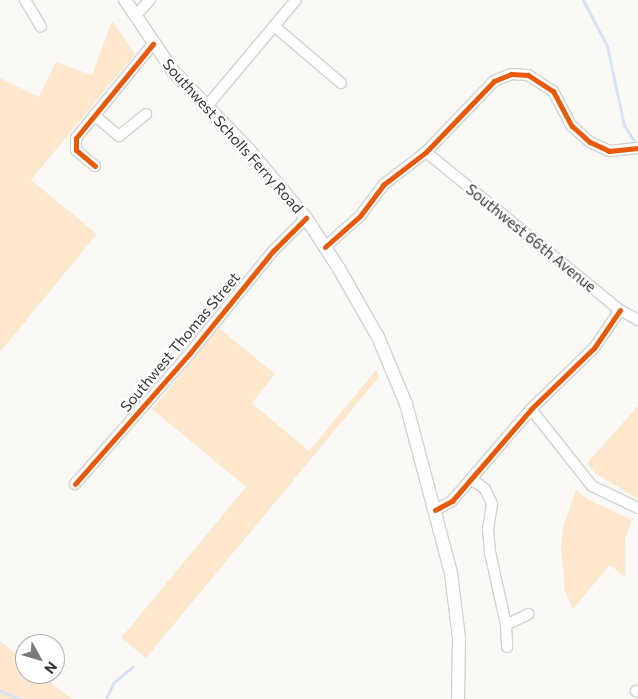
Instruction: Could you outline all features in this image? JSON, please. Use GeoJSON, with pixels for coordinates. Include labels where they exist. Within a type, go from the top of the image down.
{"type":"FeatureCollection","features":[{"type":"Feature","properties":{"kind":"main road","name":"Southwest Scholls Ferry Road"},"geometry":{"type":"LineString","coordinates":[[125,0],[153,44],[174,71],[250,151],[306,218],[366,314],[398,382],[436,510],[456,604],[460,646],[458,699]]}},
{"type":"Feature","properties":{"kind":"street"},"geometry":{"type":"LineString","coordinates":[[25,0],[41,27]]}},
{"type":"Feature","properties":{"kind":"street"},"geometry":{"type":"LineString","coordinates":[[135,16],[150,0]]}},
{"type":"Feature","properties":{"kind":"street"},"geometry":{"type":"LineString","coordinates":[[207,106],[296,0]]}},
{"type":"Feature","properties":{"kind":"street"},"geometry":{"type":"LineString","coordinates":[[274,26],[341,83]]}},
{"type":"Feature","properties":{"kind":"street"},"geometry":{"type":"LineString","coordinates":[[95,166],[76,150],[74,143],[94,115],[153,44]]}},
{"type":"Feature","properties":{"kind":"street"},"geometry":{"type":"LineString","coordinates":[[325,247],[360,216],[382,185],[426,152],[494,81],[511,74],[528,75],[553,92],[572,126],[590,142],[610,151],[638,148]]}},
{"type":"Feature","properties":{"kind":"street"},"geometry":{"type":"LineString","coordinates":[[94,115],[119,136],[146,114]]}},
{"type":"Feature","properties":{"kind":"street","name":"Southwest 66th Avenue"},"geometry":{"type":"LineString","coordinates":[[426,152],[620,310],[638,320]]}},
{"type":"Feature","properties":{"kind":"street","name":"Southwest Thomas Street"},"geometry":{"type":"LineString","coordinates":[[75,484],[190,353],[273,251],[306,218]]}},
{"type":"Feature","properties":{"kind":"street"},"geometry":{"type":"LineString","coordinates":[[436,510],[452,501],[531,408],[594,348],[620,310]]}},
{"type":"Feature","properties":{"kind":"street"},"geometry":{"type":"LineString","coordinates":[[531,408],[592,486],[638,508]]}},
{"type":"Feature","properties":{"kind":"street"},"geometry":{"type":"LineString","coordinates":[[472,479],[484,489],[492,504],[488,529],[490,552],[506,625],[507,647]]}},
{"type":"Feature","properties":{"kind":"street"},"geometry":{"type":"LineString","coordinates":[[506,625],[529,614]]}},
{"type":"Feature","properties":{"kind":"shaded area"},"geometry":{"type":"Polygon","coordinates":[[[112,21],[135,54],[31,180],[97,234],[0,352],[0,78],[39,97],[56,62],[92,75],[112,21]]]}},
{"type":"Feature","properties":{"kind":"shaded area"},"geometry":{"type":"Polygon","coordinates":[[[219,328],[275,374],[252,403],[309,451],[376,370],[379,377],[146,658],[121,638],[246,487],[152,409],[219,328]]]}},
{"type":"Feature","properties":{"kind":"shaded area"},"geometry":{"type":"Polygon","coordinates":[[[638,406],[638,499],[596,474],[587,463],[638,406]]]}},
{"type":"Feature","properties":{"kind":"shaded area"},"geometry":{"type":"Polygon","coordinates":[[[576,490],[587,499],[632,520],[625,539],[625,577],[610,565],[573,609],[565,591],[561,548],[563,528],[576,490]]]}},
{"type":"Feature","properties":{"kind":"shaded area"},"geometry":{"type":"Polygon","coordinates":[[[0,641],[15,653],[15,684],[53,684],[72,699],[0,699],[0,641]]]}},
{"type":"Feature","properties":{"kind":"waterway"},"geometry":{"type":"LineString","coordinates":[[583,0],[607,46],[624,125],[634,141]]}},
{"type":"Feature","properties":{"kind":"waterway"},"geometry":{"type":"LineString","coordinates":[[106,699],[113,683],[133,666]]}},
{"type":"Feature","properties":{"kind":"waterway"},"geometry":{"type":"LineString","coordinates":[[0,691],[21,699]]}},
{"type":"Feature","properties":{"kind":"cycle path"},"geometry":{"type":"LineString","coordinates":[[95,166],[76,150],[76,138],[153,44]]}},
{"type":"Feature","properties":{"kind":"cycle path"},"geometry":{"type":"LineString","coordinates":[[325,247],[360,216],[383,185],[426,152],[494,81],[511,74],[528,75],[553,91],[572,126],[590,142],[609,151],[638,148]]}},
{"type":"Feature","properties":{"kind":"cycle path"},"geometry":{"type":"LineString","coordinates":[[75,484],[190,353],[273,251],[306,218]]}},
{"type":"Feature","properties":{"kind":"cycle path"},"geometry":{"type":"LineString","coordinates":[[435,510],[452,501],[531,409],[594,348],[620,310]]}}]}
